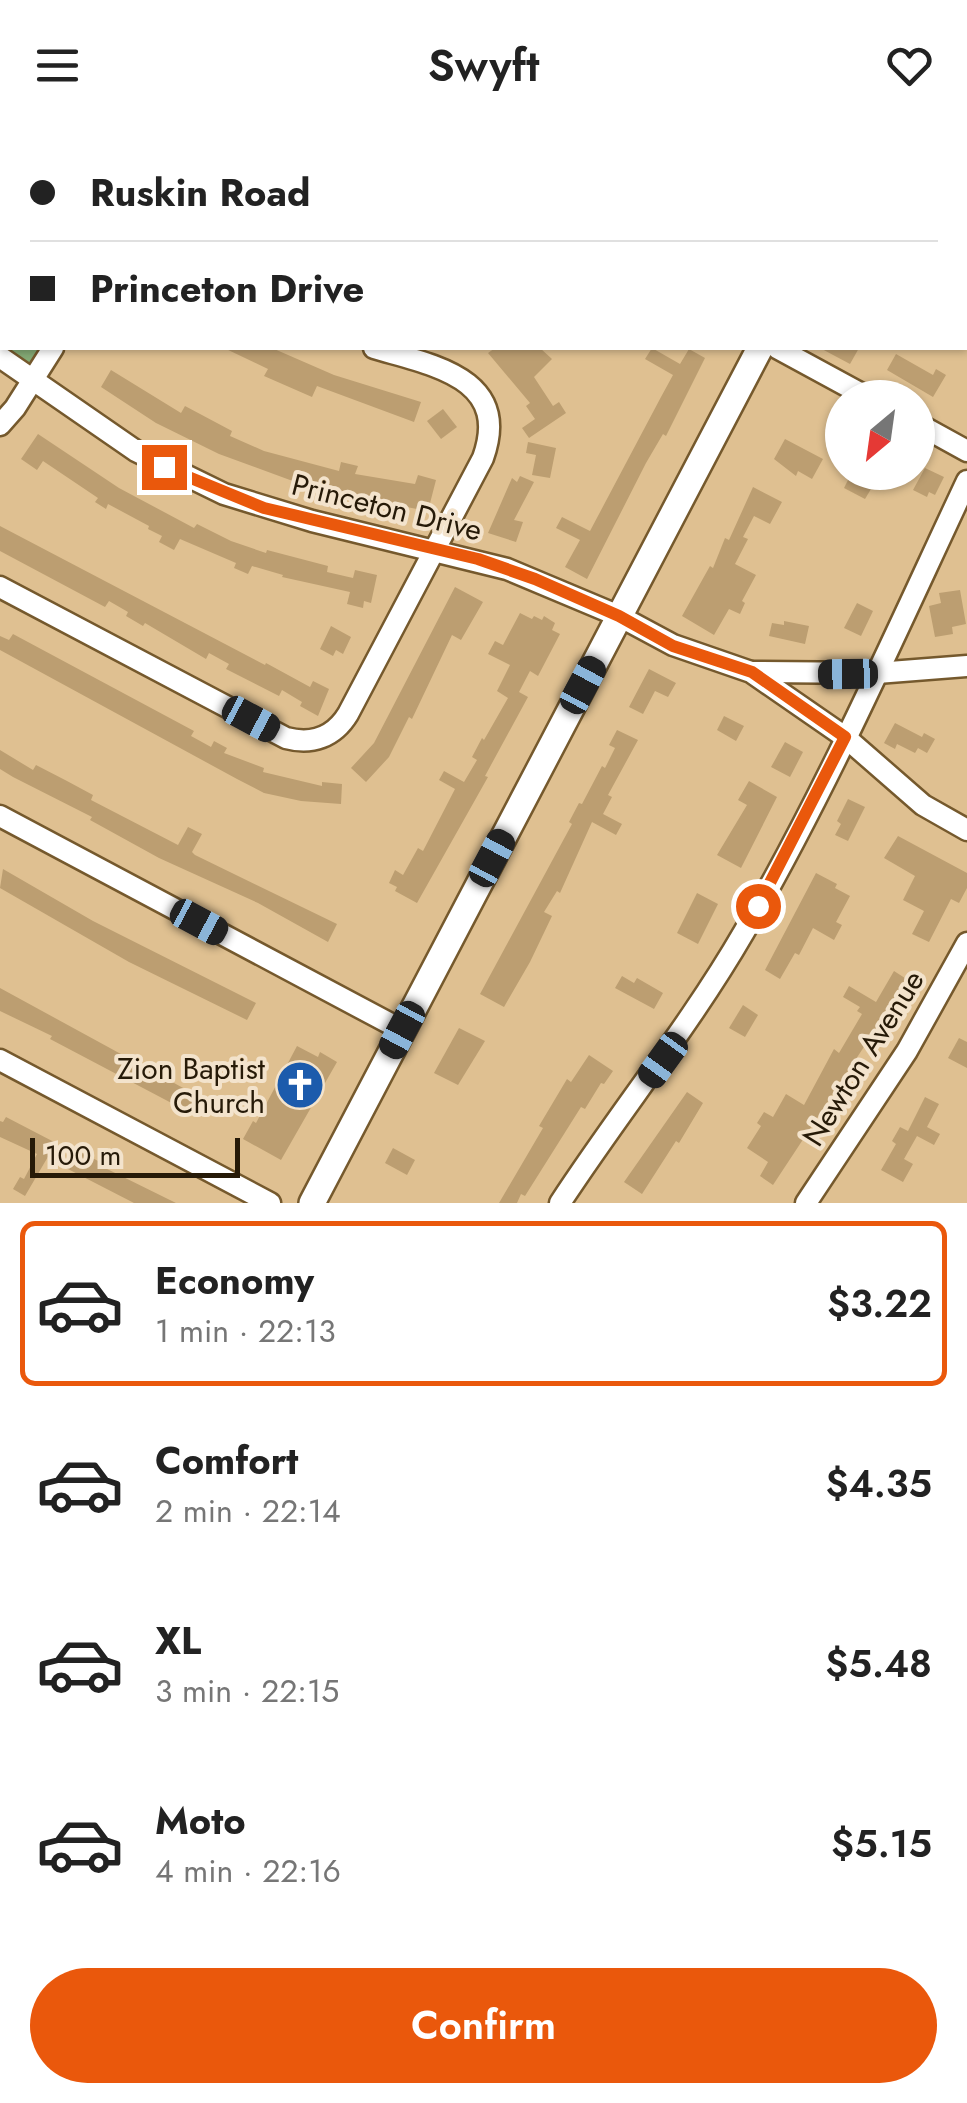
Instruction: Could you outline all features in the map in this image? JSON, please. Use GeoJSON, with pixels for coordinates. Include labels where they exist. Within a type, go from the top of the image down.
{"type":"FeatureCollection","features":[{"type":"Feature","properties":{"kind":"main road"},"geometry":{"type":"LineString","coordinates":[[312,1203],[759,350]]}},
{"type":"Feature","properties":{"kind":"street"},"geometry":{"type":"LineString","coordinates":[[0,425],[51,350]]}},
{"type":"Feature","properties":{"kind":"street"},"geometry":{"type":"LineString","coordinates":[[0,586],[286,738],[320,739],[344,722],[483,458],[490,429],[488,413],[475,390],[453,372],[381,350]]}},
{"type":"Feature","properties":{"kind":"street"},"geometry":{"type":"LineString","coordinates":[[780,350],[836,380]]}},
{"type":"Feature","properties":{"kind":"street","name":"Princeton Drive"},"geometry":{"type":"LineString","coordinates":[[0,357],[136,451],[224,494],[312,521],[508,568],[619,616],[673,646],[752,672],[845,737],[923,806],[967,830]]}},
{"type":"Feature","properties":{"kind":"street"},"geometry":{"type":"LineString","coordinates":[[935,433],[967,451]]}},
{"type":"Feature","properties":{"kind":"street"},"geometry":{"type":"LineString","coordinates":[[560,1203],[663,1060],[771,883],[877,673],[967,480]]}},
{"type":"Feature","properties":{"kind":"street"},"geometry":{"type":"LineString","coordinates":[[752,672],[877,673],[967,666]]}},
{"type":"Feature","properties":{"kind":"street"},"geometry":{"type":"LineString","coordinates":[[0,816],[402,1030]]}},
{"type":"Feature","properties":{"kind":"street","name":"Newton Avenue"},"geometry":{"type":"LineString","coordinates":[[806,1203],[907,1050],[967,943]]}},
{"type":"Feature","properties":{"kind":"street"},"geometry":{"type":"LineString","coordinates":[[0,1060],[270,1203]]}},
{"type":"Feature","properties":{"kind":"green space"},"geometry":{"type":"Polygon","coordinates":[[[0,350],[45,350],[33,380],[0,362],[0,350]]]}},
{"type":"Feature","properties":{"kind":"building"},"geometry":{"type":"Polygon","coordinates":[[[228,350],[277,350],[334,375],[421,402],[414,422],[317,386],[312,397],[264,376],[268,369],[228,350]]]}},
{"type":"Feature","properties":{"kind":"building"},"geometry":{"type":"Polygon","coordinates":[[[542,350],[552,359],[534,377],[553,406],[559,402],[566,413],[529,438],[522,428],[535,419],[526,406],[530,403],[488,353],[542,350]]]}},
{"type":"Feature","properties":{"kind":"building"},"geometry":{"type":"Polygon","coordinates":[[[651,350],[680,364],[688,350],[705,358],[587,579],[565,567],[580,540],[556,528],[562,517],[590,531],[673,375],[645,359],[651,350]]]}},
{"type":"Feature","properties":{"kind":"building"},"geometry":{"type":"Polygon","coordinates":[[[824,350],[858,350],[850,364],[824,350]]]}},
{"type":"Feature","properties":{"kind":"building"},"geometry":{"type":"Polygon","coordinates":[[[896,354],[933,375],[936,369],[946,375],[935,394],[935,380],[904,380],[887,370],[896,354]]]}},
{"type":"Feature","properties":{"kind":"building"},"geometry":{"type":"Polygon","coordinates":[[[111,370],[181,413],[185,406],[232,431],[230,436],[264,451],[339,471],[341,462],[358,466],[355,474],[415,484],[418,475],[436,480],[428,511],[290,480],[219,454],[156,423],[101,387],[111,370]]]}},
{"type":"Feature","properties":{"kind":"building"},"geometry":{"type":"Polygon","coordinates":[[[443,409],[457,427],[441,439],[427,421],[443,409]]]}},
{"type":"Feature","properties":{"kind":"building"},"geometry":{"type":"Polygon","coordinates":[[[38,434],[119,488],[194,528],[197,524],[266,553],[267,550],[328,566],[327,572],[353,578],[355,570],[377,575],[371,603],[364,601],[363,608],[347,604],[350,592],[252,566],[248,574],[234,568],[236,563],[180,539],[174,550],[159,542],[162,536],[149,526],[108,504],[106,509],[95,502],[98,498],[43,461],[37,470],[21,459],[38,434]]]}},
{"type":"Feature","properties":{"kind":"building"},"geometry":{"type":"Polygon","coordinates":[[[785,439],[823,459],[812,479],[798,471],[796,476],[774,459],[785,439]]]}},
{"type":"Feature","properties":{"kind":"building"},"geometry":{"type":"Polygon","coordinates":[[[528,442],[556,448],[550,478],[532,475],[536,455],[526,453],[528,442]]]}},
{"type":"Feature","properties":{"kind":"building"},"geometry":{"type":"Polygon","coordinates":[[[935,473],[944,477],[935,495],[929,492],[927,497],[913,490],[935,490],[935,473]]]}},
{"type":"Feature","properties":{"kind":"building"},"geometry":{"type":"Polygon","coordinates":[[[520,476],[534,482],[514,520],[523,522],[516,542],[488,533],[512,478],[517,482],[520,476]]]}},
{"type":"Feature","properties":{"kind":"building"},"geometry":{"type":"Polygon","coordinates":[[[753,487],[782,502],[770,524],[754,516],[743,537],[748,539],[735,564],[756,575],[742,601],[745,603],[740,614],[729,609],[714,635],[682,616],[710,566],[713,568],[725,538],[729,540],[753,487]]]}},
{"type":"Feature","properties":{"kind":"building"},"geometry":{"type":"Polygon","coordinates":[[[848,490],[870,490],[865,499],[848,490]]]}},
{"type":"Feature","properties":{"kind":"building"},"geometry":{"type":"Polygon","coordinates":[[[0,526],[265,665],[310,687],[313,681],[329,689],[318,716],[282,690],[279,696],[226,669],[229,664],[209,653],[206,659],[145,623],[143,626],[109,601],[105,607],[0,551],[0,526]]]}},
{"type":"Feature","properties":{"kind":"building"},"geometry":{"type":"Polygon","coordinates":[[[455,587],[483,602],[461,640],[452,635],[412,719],[409,717],[389,757],[366,782],[351,768],[374,743],[455,587]]]}},
{"type":"Feature","properties":{"kind":"building"},"geometry":{"type":"Polygon","coordinates":[[[960,590],[966,624],[952,627],[953,634],[935,637],[929,606],[941,603],[939,593],[960,590]]]}},
{"type":"Feature","properties":{"kind":"building"},"geometry":{"type":"Polygon","coordinates":[[[857,603],[873,611],[861,636],[844,628],[857,603]]]}},
{"type":"Feature","properties":{"kind":"building"},"geometry":{"type":"Polygon","coordinates":[[[520,613],[532,619],[534,616],[542,620],[544,616],[555,623],[552,630],[560,634],[538,676],[530,671],[519,692],[528,697],[417,903],[395,891],[397,887],[389,883],[395,870],[403,875],[418,848],[423,851],[455,789],[439,780],[444,771],[464,782],[477,760],[472,757],[508,698],[497,691],[510,665],[488,654],[495,641],[503,645],[520,613]]]}},
{"type":"Feature","properties":{"kind":"building"},"geometry":{"type":"Polygon","coordinates":[[[784,621],[809,626],[805,644],[769,636],[772,623],[784,625],[784,621]]]}},
{"type":"Feature","properties":{"kind":"building"},"geometry":{"type":"Polygon","coordinates":[[[331,626],[351,637],[343,654],[336,650],[333,656],[320,649],[331,626]]]}},
{"type":"Feature","properties":{"kind":"building"},"geometry":{"type":"Polygon","coordinates":[[[13,634],[194,731],[191,736],[211,747],[214,741],[227,748],[224,753],[264,768],[263,772],[322,786],[322,782],[342,784],[341,804],[264,793],[0,650],[0,636],[9,640],[13,634]]]}},
{"type":"Feature","properties":{"kind":"building"},"geometry":{"type":"Polygon","coordinates":[[[649,669],[676,683],[668,697],[655,691],[643,714],[629,707],[649,669]]]}},
{"type":"Feature","properties":{"kind":"building"},"geometry":{"type":"Polygon","coordinates":[[[724,716],[744,726],[736,741],[717,730],[724,716]]]}},
{"type":"Feature","properties":{"kind":"building"},"geometry":{"type":"Polygon","coordinates":[[[895,723],[935,739],[927,753],[918,748],[915,753],[897,744],[895,749],[884,743],[895,723]]]}},
{"type":"Feature","properties":{"kind":"building"},"geometry":{"type":"Polygon","coordinates":[[[617,730],[638,740],[608,795],[612,797],[603,814],[622,824],[616,835],[592,822],[560,893],[557,891],[544,912],[552,916],[504,1007],[480,994],[572,824],[569,822],[579,803],[582,804],[602,766],[605,768],[615,748],[609,745],[617,730]]]}},
{"type":"Feature","properties":{"kind":"building"},"geometry":{"type":"Polygon","coordinates":[[[785,742],[803,752],[790,777],[771,767],[785,742]]]}},
{"type":"Feature","properties":{"kind":"building"},"geometry":{"type":"Polygon","coordinates":[[[0,750],[33,770],[36,765],[67,781],[93,795],[91,800],[178,845],[188,827],[202,834],[192,852],[195,855],[337,924],[328,942],[258,903],[159,858],[90,820],[92,817],[13,777],[0,769],[0,750]]]}},
{"type":"Feature","properties":{"kind":"building"},"geometry":{"type":"Polygon","coordinates":[[[749,781],[777,797],[741,868],[717,855],[747,805],[738,800],[749,781]]]}},
{"type":"Feature","properties":{"kind":"building"},"geometry":{"type":"Polygon","coordinates":[[[848,799],[865,807],[848,841],[835,835],[848,799]]]}},
{"type":"Feature","properties":{"kind":"building"},"geometry":{"type":"Polygon","coordinates":[[[898,836],[967,873],[967,888],[959,903],[951,899],[929,942],[912,934],[924,911],[903,900],[915,876],[884,858],[898,836]]]}},
{"type":"Feature","properties":{"kind":"building"},"geometry":{"type":"Polygon","coordinates":[[[3,869],[93,921],[256,1003],[247,1020],[129,962],[0,888],[3,869]]]}},
{"type":"Feature","properties":{"kind":"building"},"geometry":{"type":"Polygon","coordinates":[[[816,873],[850,896],[836,922],[842,925],[834,940],[813,928],[780,979],[765,970],[816,873]]]}},
{"type":"Feature","properties":{"kind":"building"},"geometry":{"type":"Polygon","coordinates":[[[697,893],[718,904],[698,944],[677,933],[697,893]]]}},
{"type":"Feature","properties":{"kind":"building"},"geometry":{"type":"Polygon","coordinates":[[[894,971],[908,980],[773,1185],[760,1176],[768,1162],[747,1148],[761,1126],[757,1123],[764,1112],[773,1117],[786,1094],[804,1105],[834,1049],[839,1053],[862,1014],[857,1011],[860,1007],[843,997],[849,986],[876,1002],[894,971]]]}},
{"type":"Feature","properties":{"kind":"building"},"geometry":{"type":"Polygon","coordinates":[[[622,976],[634,983],[637,978],[663,993],[654,1009],[615,988],[622,976]]]}},
{"type":"Feature","properties":{"kind":"building"},"geometry":{"type":"Polygon","coordinates":[[[0,988],[207,1101],[198,1117],[0,1011],[0,988]]]}},
{"type":"Feature","properties":{"kind":"building"},"geometry":{"type":"Polygon","coordinates":[[[743,1005],[758,1015],[745,1037],[729,1028],[743,1005]]]}},
{"type":"Feature","properties":{"kind":"building"},"geometry":{"type":"Polygon","coordinates":[[[459,1028],[485,1041],[458,1085],[434,1073],[459,1028]]]}},
{"type":"Feature","properties":{"kind":"building"},"geometry":{"type":"Polygon","coordinates":[[[959,1038],[967,1042],[967,1068],[948,1058],[959,1038]]]}},
{"type":"Feature","properties":{"kind":"building","name":"Zion Baptist Church"},"geometry":{"type":"Polygon","coordinates":[[[297,1046],[337,1062],[281,1160],[243,1139],[253,1121],[256,1123],[297,1046]]]}},
{"type":"Feature","properties":{"kind":"building"},"geometry":{"type":"Polygon","coordinates":[[[589,1055],[613,1071],[585,1109],[581,1107],[525,1196],[521,1194],[517,1203],[499,1203],[567,1079],[571,1082],[589,1055]]]}},
{"type":"Feature","properties":{"kind":"building"},"geometry":{"type":"Polygon","coordinates":[[[687,1092],[703,1103],[642,1194],[624,1182],[687,1092]]]}},
{"type":"Feature","properties":{"kind":"building"},"geometry":{"type":"Polygon","coordinates":[[[925,1097],[939,1104],[927,1127],[940,1134],[934,1145],[917,1136],[904,1159],[913,1164],[903,1182],[881,1170],[896,1144],[892,1141],[900,1127],[908,1131],[925,1097]]]}},
{"type":"Feature","properties":{"kind":"building"},"geometry":{"type":"Polygon","coordinates":[[[6,1117],[56,1143],[25,1196],[13,1189],[20,1177],[24,1179],[37,1154],[0,1137],[0,1121],[6,1117]]]}},
{"type":"Feature","properties":{"kind":"building"},"geometry":{"type":"Polygon","coordinates":[[[393,1148],[415,1160],[407,1175],[385,1163],[393,1148]]]}},
{"type":"Feature","properties":{"kind":"building"},"geometry":{"type":"Polygon","coordinates":[[[79,1151],[176,1203],[134,1203],[64,1167],[72,1152],[79,1151]]]}},
{"type":"Feature","properties":{"kind":"place","name":"Zion Baptist Church"},"geometry":{"type":"Point","coordinates":[300,1085]}},
{"type":"Feature","properties":{"kind":"route"},"geometry":{"type":"LineString","coordinates":[[164,467],[264,508],[508,568],[619,616],[673,646],[752,672],[845,737],[758,906]]}}]}
